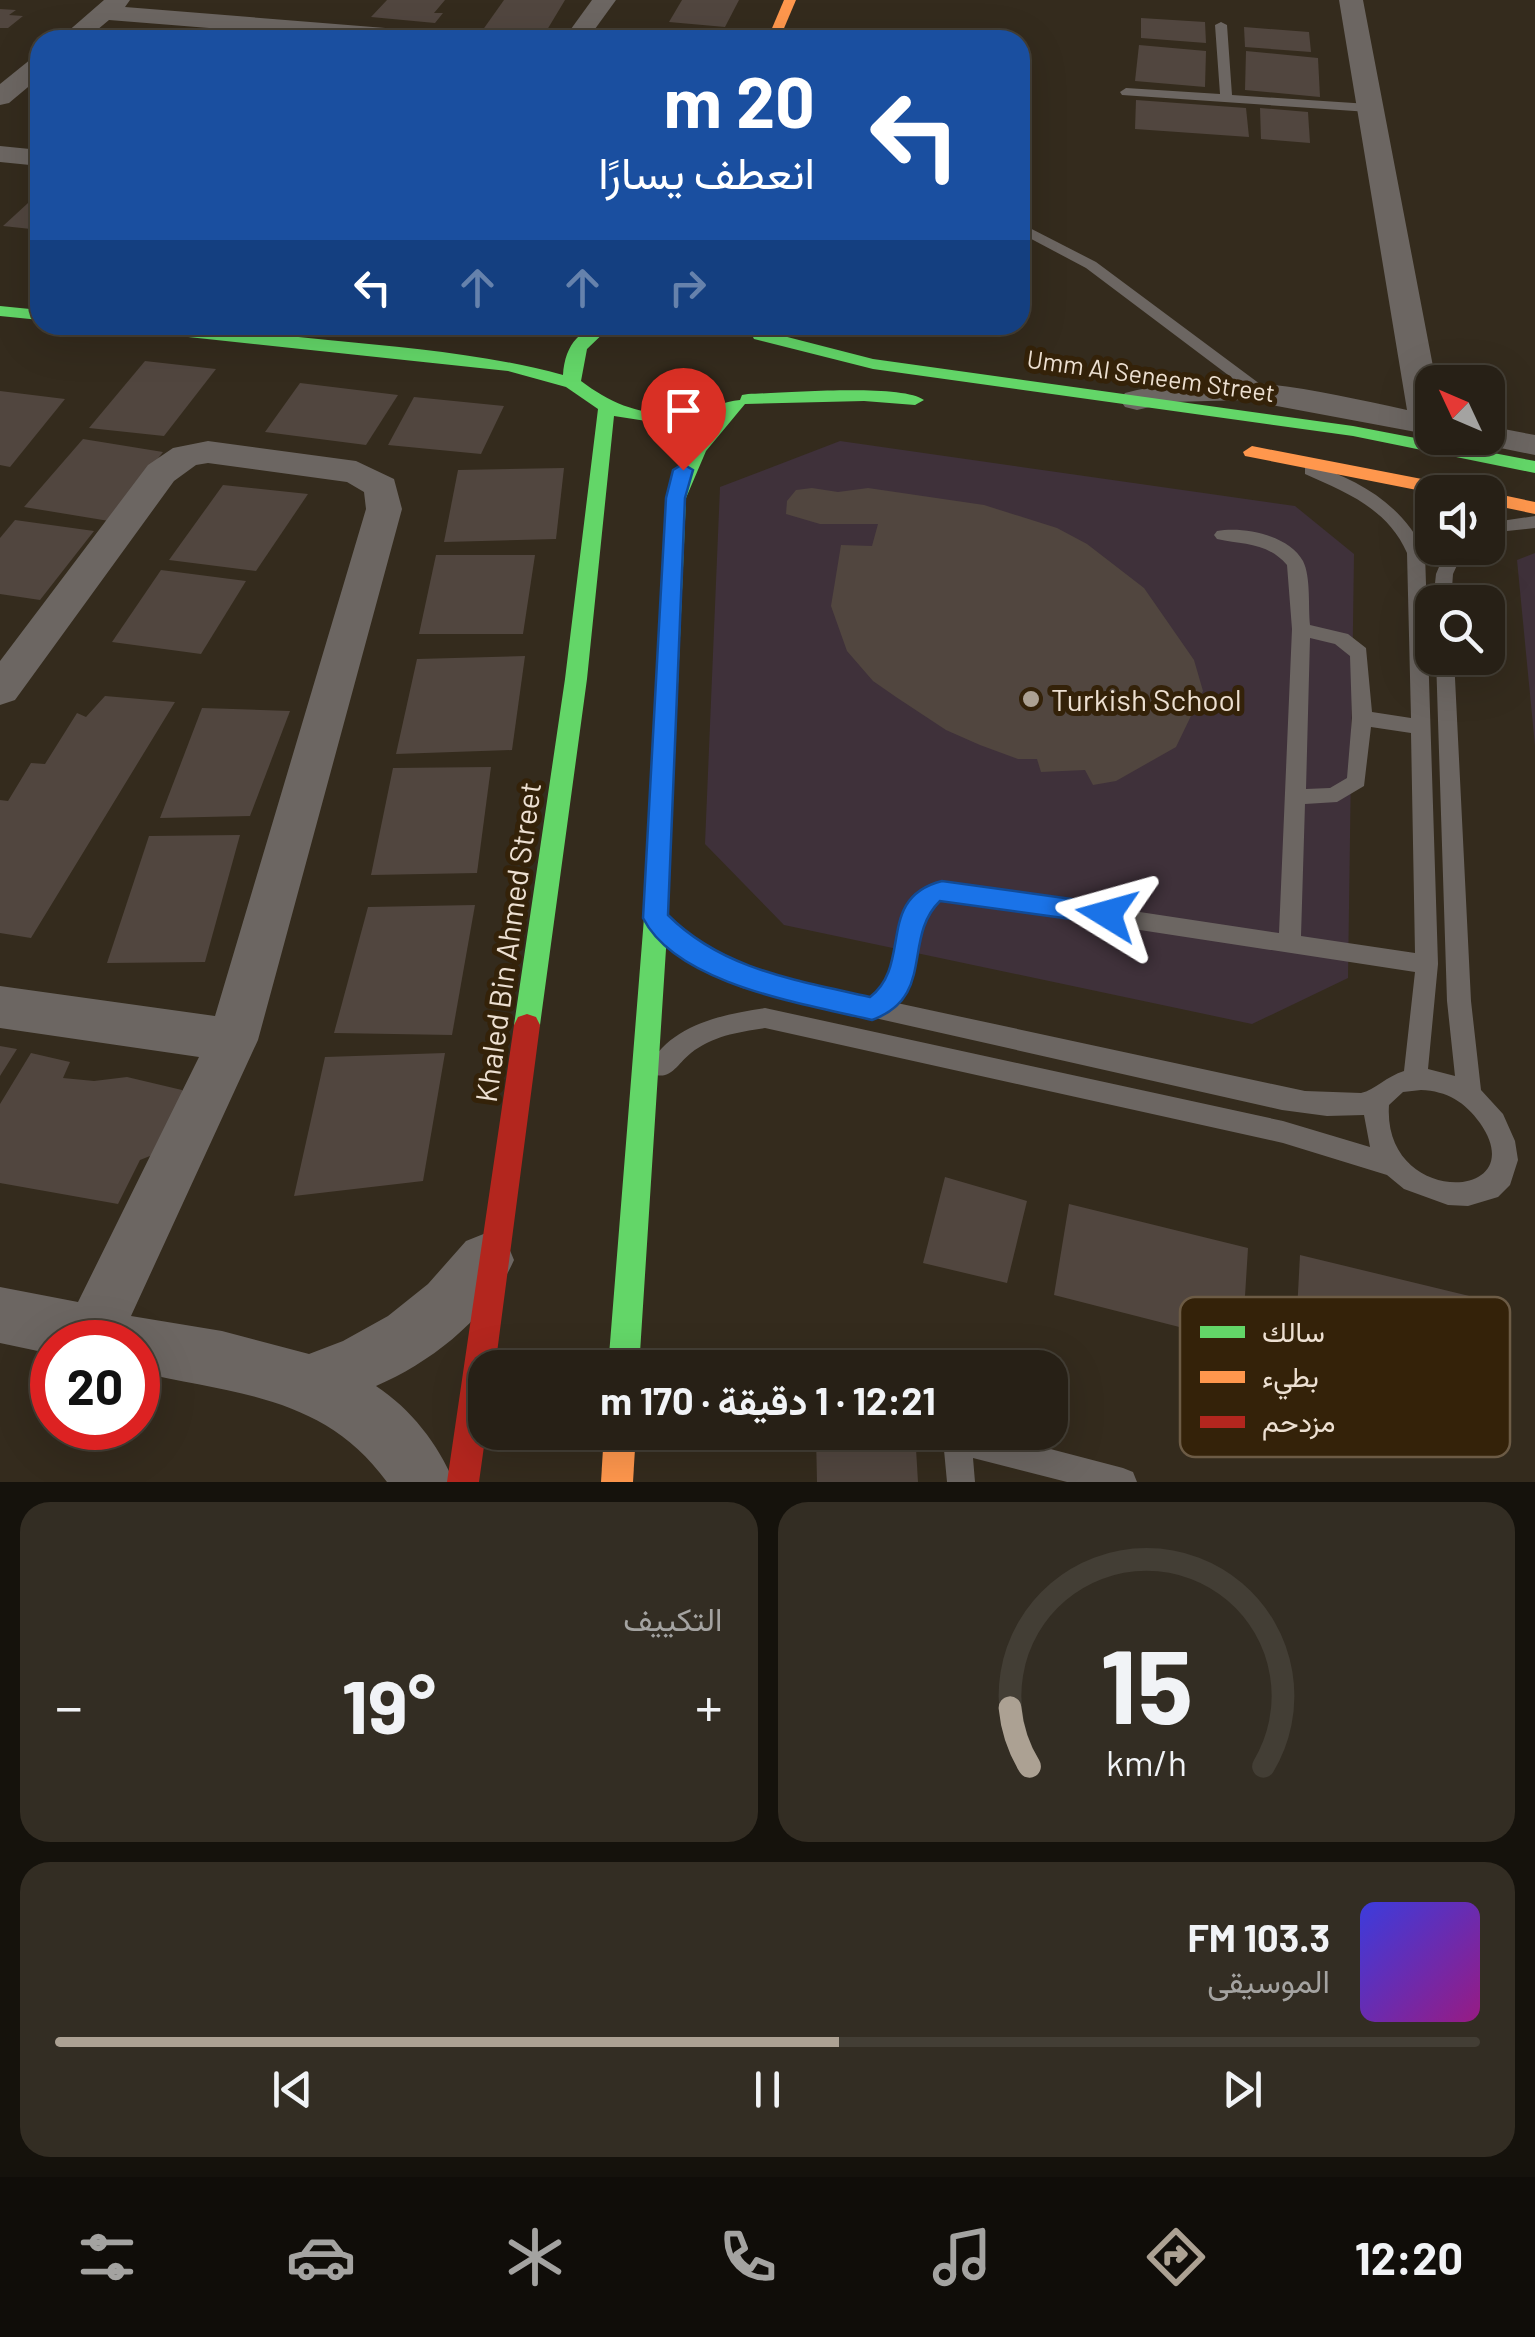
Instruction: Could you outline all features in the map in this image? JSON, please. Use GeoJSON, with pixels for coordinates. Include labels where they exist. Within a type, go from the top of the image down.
{"type":"FeatureCollection","features":[{"type":"Feature","properties":{"kind":"main road"},"geometry":{"type":"LineString","coordinates":[[777,30],[790,0]]}},
{"type":"Feature","properties":{"kind":"main road"},"geometry":{"type":"LineString","coordinates":[[0,311],[30,315]]}},
{"type":"Feature","properties":{"kind":"main road"},"geometry":{"type":"LineString","coordinates":[[210,335],[460,358],[539,372],[572,383],[606,410],[633,419],[664,422],[696,419],[739,404],[864,396],[935,402]]}},
{"type":"Feature","properties":{"kind":"main road"},"geometry":{"type":"LineString","coordinates":[[572,383],[569,364],[577,346],[591,335]]}},
{"type":"Feature","properties":{"kind":"main road"},"geometry":{"type":"LineString","coordinates":[[625,1350],[640,1098],[656,918],[676,498],[683,470],[698,443],[764,384],[772,368],[770,351],[756,335]]}},
{"type":"Feature","properties":{"kind":"main road","name":"Umm Al Seneem Street"},"geometry":{"type":"LineString","coordinates":[[770,335],[872,364],[1353,431],[1535,467]]}},
{"type":"Feature","properties":{"kind":"main road","name":"Khaled Bin Ahmed Street"},"geometry":{"type":"LineString","coordinates":[[463,1482],[492,1252],[596,536],[606,410]]}},
{"type":"Feature","properties":{"kind":"main road"},"geometry":{"type":"LineString","coordinates":[[1226,448],[1415,483]]}},
{"type":"Feature","properties":{"kind":"main road"},"geometry":{"type":"LineString","coordinates":[[1505,502],[1535,508]]}},
{"type":"Feature","properties":{"kind":"main road"},"geometry":{"type":"LineString","coordinates":[[618,1482],[619,1450]]}},
{"type":"Feature","properties":{"kind":"street"},"geometry":{"type":"LineString","coordinates":[[582,30],[604,0]]}},
{"type":"Feature","properties":{"kind":"street"},"geometry":{"type":"LineString","coordinates":[[1351,0],[1419,365]]}},
{"type":"Feature","properties":{"kind":"street"},"geometry":{"type":"LineString","coordinates":[[82,30],[111,6],[349,30]]}},
{"type":"Feature","properties":{"kind":"street"},"geometry":{"type":"LineString","coordinates":[[0,97],[30,72]]}},
{"type":"Feature","properties":{"kind":"street"},"geometry":{"type":"LineString","coordinates":[[0,154],[30,157]]}},
{"type":"Feature","properties":{"kind":"street"},"geometry":{"type":"LineString","coordinates":[[1136,400],[1196,386],[1415,421]]}},
{"type":"Feature","properties":{"kind":"street"},"geometry":{"type":"LineString","coordinates":[[1505,439],[1535,445]]}},
{"type":"Feature","properties":{"kind":"street"},"geometry":{"type":"LineString","coordinates":[[0,690],[161,472],[175,460],[208,452],[356,472],[381,486],[384,509],[233,1040],[128,1320]]}},
{"type":"Feature","properties":{"kind":"street"},"geometry":{"type":"LineString","coordinates":[[0,1007],[233,1040]]}},
{"type":"Feature","properties":{"kind":"street"},"geometry":{"type":"LineString","coordinates":[[310,1383],[366,1364],[416,1334],[460,1296],[492,1252]]}},
{"type":"Feature","properties":{"kind":"street"},"geometry":{"type":"LineString","coordinates":[[0,1315],[30,1321]]}},
{"type":"Feature","properties":{"kind":"street"},"geometry":{"type":"LineString","coordinates":[[160,1349],[310,1383],[359,1408],[400,1447],[423,1482]]}},
{"type":"Feature","properties":{"kind":"lane"},"geometry":{"type":"LineString","coordinates":[[1221,25],[1226,99]]}},
{"type":"Feature","properties":{"kind":"lane"},"geometry":{"type":"LineString","coordinates":[[1126,92],[1369,108]]}},
{"type":"Feature","properties":{"kind":"lane"},"geometry":{"type":"LineString","coordinates":[[1030,231],[1091,265],[1262,394]]}},
{"type":"Feature","properties":{"kind":"lane"},"geometry":{"type":"LineString","coordinates":[[1282,457],[1366,496],[1410,535],[1417,575],[1427,964],[1415,1079]]}},
{"type":"Feature","properties":{"kind":"lane"},"geometry":{"type":"LineString","coordinates":[[1505,526],[1535,522]]}},
{"type":"Feature","properties":{"kind":"lane"},"geometry":{"type":"LineString","coordinates":[[1224,535],[1257,538],[1277,545],[1296,564],[1301,629],[1290,941]]}},
{"type":"Feature","properties":{"kind":"lane"},"geometry":{"type":"LineString","coordinates":[[1298,795],[1329,798],[1346,792],[1357,781],[1362,718],[1359,653],[1342,639],[1301,629]]}},
{"type":"Feature","properties":{"kind":"lane"},"geometry":{"type":"LineString","coordinates":[[1445,675],[1460,1000],[1469,1092]]}},
{"type":"Feature","properties":{"kind":"lane"},"geometry":{"type":"LineString","coordinates":[[1362,718],[1421,726]]}},
{"type":"Feature","properties":{"kind":"lane"},"geometry":{"type":"LineString","coordinates":[[872,1009],[883,1003],[901,982],[915,910],[932,894],[942,891],[1427,964]]}},
{"type":"Feature","properties":{"kind":"lane"},"geometry":{"type":"LineString","coordinates":[[656,918],[678,942],[742,978],[1282,1098],[1338,1107],[1377,1102]]}},
{"type":"Feature","properties":{"kind":"lane"},"geometry":{"type":"LineString","coordinates":[[640,1098],[665,1062],[690,1039],[720,1025],[765,1018],[1282,1132],[1393,1166],[1418,1184],[1446,1194],[1475,1194],[1497,1182],[1507,1162],[1506,1138],[1492,1113],[1469,1092],[1442,1081],[1415,1079],[1392,1086],[1377,1102],[1373,1122],[1379,1144],[1393,1166]]}},
{"type":"Feature","properties":{"kind":"lane"},"geometry":{"type":"LineString","coordinates":[[958,1450],[960,1482]]}},
{"type":"Feature","properties":{"kind":"lane"},"geometry":{"type":"LineString","coordinates":[[997,1450],[1123,1482]]}},
{"type":"Feature","properties":{"kind":"shaded area","name":"Turkish School"},"geometry":{"type":"Polygon","coordinates":[[[840,441],[1295,506],[1354,554],[1348,978],[1252,1024],[784,925],[705,844],[720,487],[840,441]]]}},
{"type":"Feature","properties":{"kind":"shaded area"},"geometry":{"type":"Polygon","coordinates":[[[1535,553],[1535,746],[1517,560],[1535,553]]]}},
{"type":"Feature","properties":{"kind":"building"},"geometry":{"type":"Polygon","coordinates":[[[387,0],[445,0],[434,13],[443,13],[435,23],[371,17],[387,0]]]}},
{"type":"Feature","properties":{"kind":"building"},"geometry":{"type":"Polygon","coordinates":[[[504,0],[565,0],[547,30],[483,30],[504,0]]]}},
{"type":"Feature","properties":{"kind":"building"},"geometry":{"type":"Polygon","coordinates":[[[682,0],[739,0],[725,27],[669,22],[682,0]]]}},
{"type":"Feature","properties":{"kind":"building"},"geometry":{"type":"Polygon","coordinates":[[[0,9],[16,10],[9,15],[23,16],[8,28],[0,28],[0,9]]]}},
{"type":"Feature","properties":{"kind":"building"},"geometry":{"type":"Polygon","coordinates":[[[1141,18],[1205,22],[1206,43],[1141,38],[1141,18]]]}},
{"type":"Feature","properties":{"kind":"building"},"geometry":{"type":"Polygon","coordinates":[[[1244,27],[1309,32],[1311,52],[1245,47],[1244,27]]]}},
{"type":"Feature","properties":{"kind":"building"},"geometry":{"type":"Polygon","coordinates":[[[1139,45],[1206,51],[1205,87],[1135,81],[1139,45]]]}},
{"type":"Feature","properties":{"kind":"building"},"geometry":{"type":"Polygon","coordinates":[[[1246,51],[1318,58],[1320,97],[1245,90],[1246,51]]]}},
{"type":"Feature","properties":{"kind":"building"},"geometry":{"type":"Polygon","coordinates":[[[1136,100],[1246,108],[1249,137],[1135,129],[1136,100]]]}},
{"type":"Feature","properties":{"kind":"building"},"geometry":{"type":"Polygon","coordinates":[[[1260,108],[1308,112],[1310,143],[1261,139],[1260,108]]]}},
{"type":"Feature","properties":{"kind":"building"},"geometry":{"type":"Polygon","coordinates":[[[30,201],[30,229],[3,226],[30,201]]]}},
{"type":"Feature","properties":{"kind":"building"},"geometry":{"type":"Polygon","coordinates":[[[145,361],[216,369],[164,436],[89,428],[145,361]]]}},
{"type":"Feature","properties":{"kind":"building"},"geometry":{"type":"Polygon","coordinates":[[[300,383],[398,395],[366,445],[265,432],[300,383]]]}},
{"type":"Feature","properties":{"kind":"building"},"geometry":{"type":"Polygon","coordinates":[[[0,391],[65,399],[10,467],[0,465],[0,391]]]}},
{"type":"Feature","properties":{"kind":"building"},"geometry":{"type":"Polygon","coordinates":[[[414,397],[504,406],[481,454],[388,445],[414,397]]]}},
{"type":"Feature","properties":{"kind":"building"},"geometry":{"type":"Polygon","coordinates":[[[83,439],[163,452],[109,521],[24,507],[83,439]]]}},
{"type":"Feature","properties":{"kind":"building"},"geometry":{"type":"Polygon","coordinates":[[[564,468],[556,539],[444,542],[458,470],[564,468]]]}},
{"type":"Feature","properties":{"kind":"building"},"geometry":{"type":"Polygon","coordinates":[[[223,485],[308,494],[256,571],[169,560],[223,485]]]}},
{"type":"Feature","properties":{"kind":"building"},"geometry":{"type":"Polygon","coordinates":[[[868,488],[984,505],[1057,528],[1087,544],[1144,588],[1194,660],[1203,691],[1176,747],[1116,781],[1093,785],[1085,770],[1041,772],[1037,759],[1018,759],[946,730],[873,681],[847,651],[831,606],[841,545],[872,546],[878,524],[820,524],[786,514],[787,501],[796,490],[838,492],[868,488]]]}},
{"type":"Feature","properties":{"kind":"building"},"geometry":{"type":"Polygon","coordinates":[[[15,520],[94,531],[40,600],[0,594],[0,538],[15,520]]]}},
{"type":"Feature","properties":{"kind":"building"},"geometry":{"type":"Polygon","coordinates":[[[436,555],[535,555],[523,634],[419,634],[436,555]]]}},
{"type":"Feature","properties":{"kind":"building"},"geometry":{"type":"Polygon","coordinates":[[[161,570],[246,581],[201,654],[112,642],[161,570]]]}},
{"type":"Feature","properties":{"kind":"building"},"geometry":{"type":"Polygon","coordinates":[[[525,656],[512,750],[396,754],[417,659],[525,656]]]}},
{"type":"Feature","properties":{"kind":"building"},"geometry":{"type":"Polygon","coordinates":[[[105,696],[175,702],[31,938],[0,933],[0,800],[8,801],[31,763],[45,764],[77,713],[86,717],[105,696]]]}},
{"type":"Feature","properties":{"kind":"building"},"geometry":{"type":"Polygon","coordinates":[[[202,708],[290,711],[250,816],[160,818],[202,708]]]}},
{"type":"Feature","properties":{"kind":"building"},"geometry":{"type":"Polygon","coordinates":[[[491,767],[477,873],[371,875],[393,768],[491,767]]]}},
{"type":"Feature","properties":{"kind":"building"},"geometry":{"type":"Polygon","coordinates":[[[240,835],[205,962],[107,963],[149,836],[240,835]]]}},
{"type":"Feature","properties":{"kind":"building"},"geometry":{"type":"Polygon","coordinates":[[[475,905],[452,1035],[334,1033],[368,907],[475,905]]]}},
{"type":"Feature","properties":{"kind":"building"},"geometry":{"type":"Polygon","coordinates":[[[0,1046],[17,1049],[0,1076],[0,1046]]]}},
{"type":"Feature","properties":{"kind":"building"},"geometry":{"type":"Polygon","coordinates":[[[31,1053],[70,1062],[63,1078],[94,1081],[127,1077],[182,1090],[194,1107],[170,1148],[140,1160],[118,1204],[0,1183],[0,1104],[31,1053]]]}},
{"type":"Feature","properties":{"kind":"building"},"geometry":{"type":"Polygon","coordinates":[[[445,1053],[423,1181],[294,1196],[325,1057],[445,1053]]]}},
{"type":"Feature","properties":{"kind":"building"},"geometry":{"type":"Polygon","coordinates":[[[945,1177],[1027,1201],[1007,1283],[923,1263],[945,1177]]]}},
{"type":"Feature","properties":{"kind":"building"},"geometry":{"type":"Polygon","coordinates":[[[1069,1204],[1248,1248],[1245,1297],[1180,1297],[1180,1327],[1054,1295],[1069,1204]]]}},
{"type":"Feature","properties":{"kind":"building"},"geometry":{"type":"Polygon","coordinates":[[[1300,1255],[1473,1297],[1298,1297],[1300,1255]]]}},
{"type":"Feature","properties":{"kind":"building"},"geometry":{"type":"Polygon","coordinates":[[[816,1450],[916,1450],[918,1482],[817,1482],[816,1450]]]}},
{"type":"Feature","properties":{"kind":"traffic: fast"},"geometry":{"type":"LineString","coordinates":[[0,311],[30,314]]}},
{"type":"Feature","properties":{"kind":"traffic: fast"},"geometry":{"type":"LineString","coordinates":[[223,335],[444,357],[509,366],[572,383]]}},
{"type":"Feature","properties":{"kind":"traffic: fast"},"geometry":{"type":"LineString","coordinates":[[590,335],[575,356],[572,383],[610,408],[630,415],[672,420],[737,405]]}},
{"type":"Feature","properties":{"kind":"traffic: fast"},"geometry":{"type":"LineString","coordinates":[[760,335],[873,364],[1353,431],[1535,467]]}},
{"type":"Feature","properties":{"kind":"traffic: fast"},"geometry":{"type":"LineString","coordinates":[[748,399],[864,396],[915,400]]}},
{"type":"Feature","properties":{"kind":"traffic: fast"},"geometry":{"type":"LineString","coordinates":[[624,1350],[656,918],[676,498],[697,450],[730,408]]}},
{"type":"Feature","properties":{"kind":"traffic: fast"},"geometry":{"type":"LineString","coordinates":[[527,1025],[576,679],[606,410]]}},
{"type":"Feature","properties":{"kind":"traffic: slow"},"geometry":{"type":"LineString","coordinates":[[777,30],[790,0]]}},
{"type":"Feature","properties":{"kind":"traffic: slow"},"geometry":{"type":"LineString","coordinates":[[1252,452],[1415,484]]}},
{"type":"Feature","properties":{"kind":"traffic: slow"},"geometry":{"type":"LineString","coordinates":[[1505,502],[1535,508]]}},
{"type":"Feature","properties":{"kind":"traffic: slow"},"geometry":{"type":"LineString","coordinates":[[617,1482],[619,1450]]}},
{"type":"Feature","properties":{"kind":"traffic: jam"},"geometry":{"type":"LineString","coordinates":[[463,1482],[527,1025]]}},
{"type":"Feature","properties":{"kind":"place","name":"Turkish School"},"geometry":{"type":"Point","coordinates":[1031,699]}},
{"type":"Feature","properties":{"kind":"route"},"geometry":{"type":"LineString","coordinates":[[683,470],[676,498],[656,918],[678,942],[742,978],[872,1009],[883,1003],[901,982],[911,921],[915,910],[932,894],[942,891],[1107,914]]}}]}
